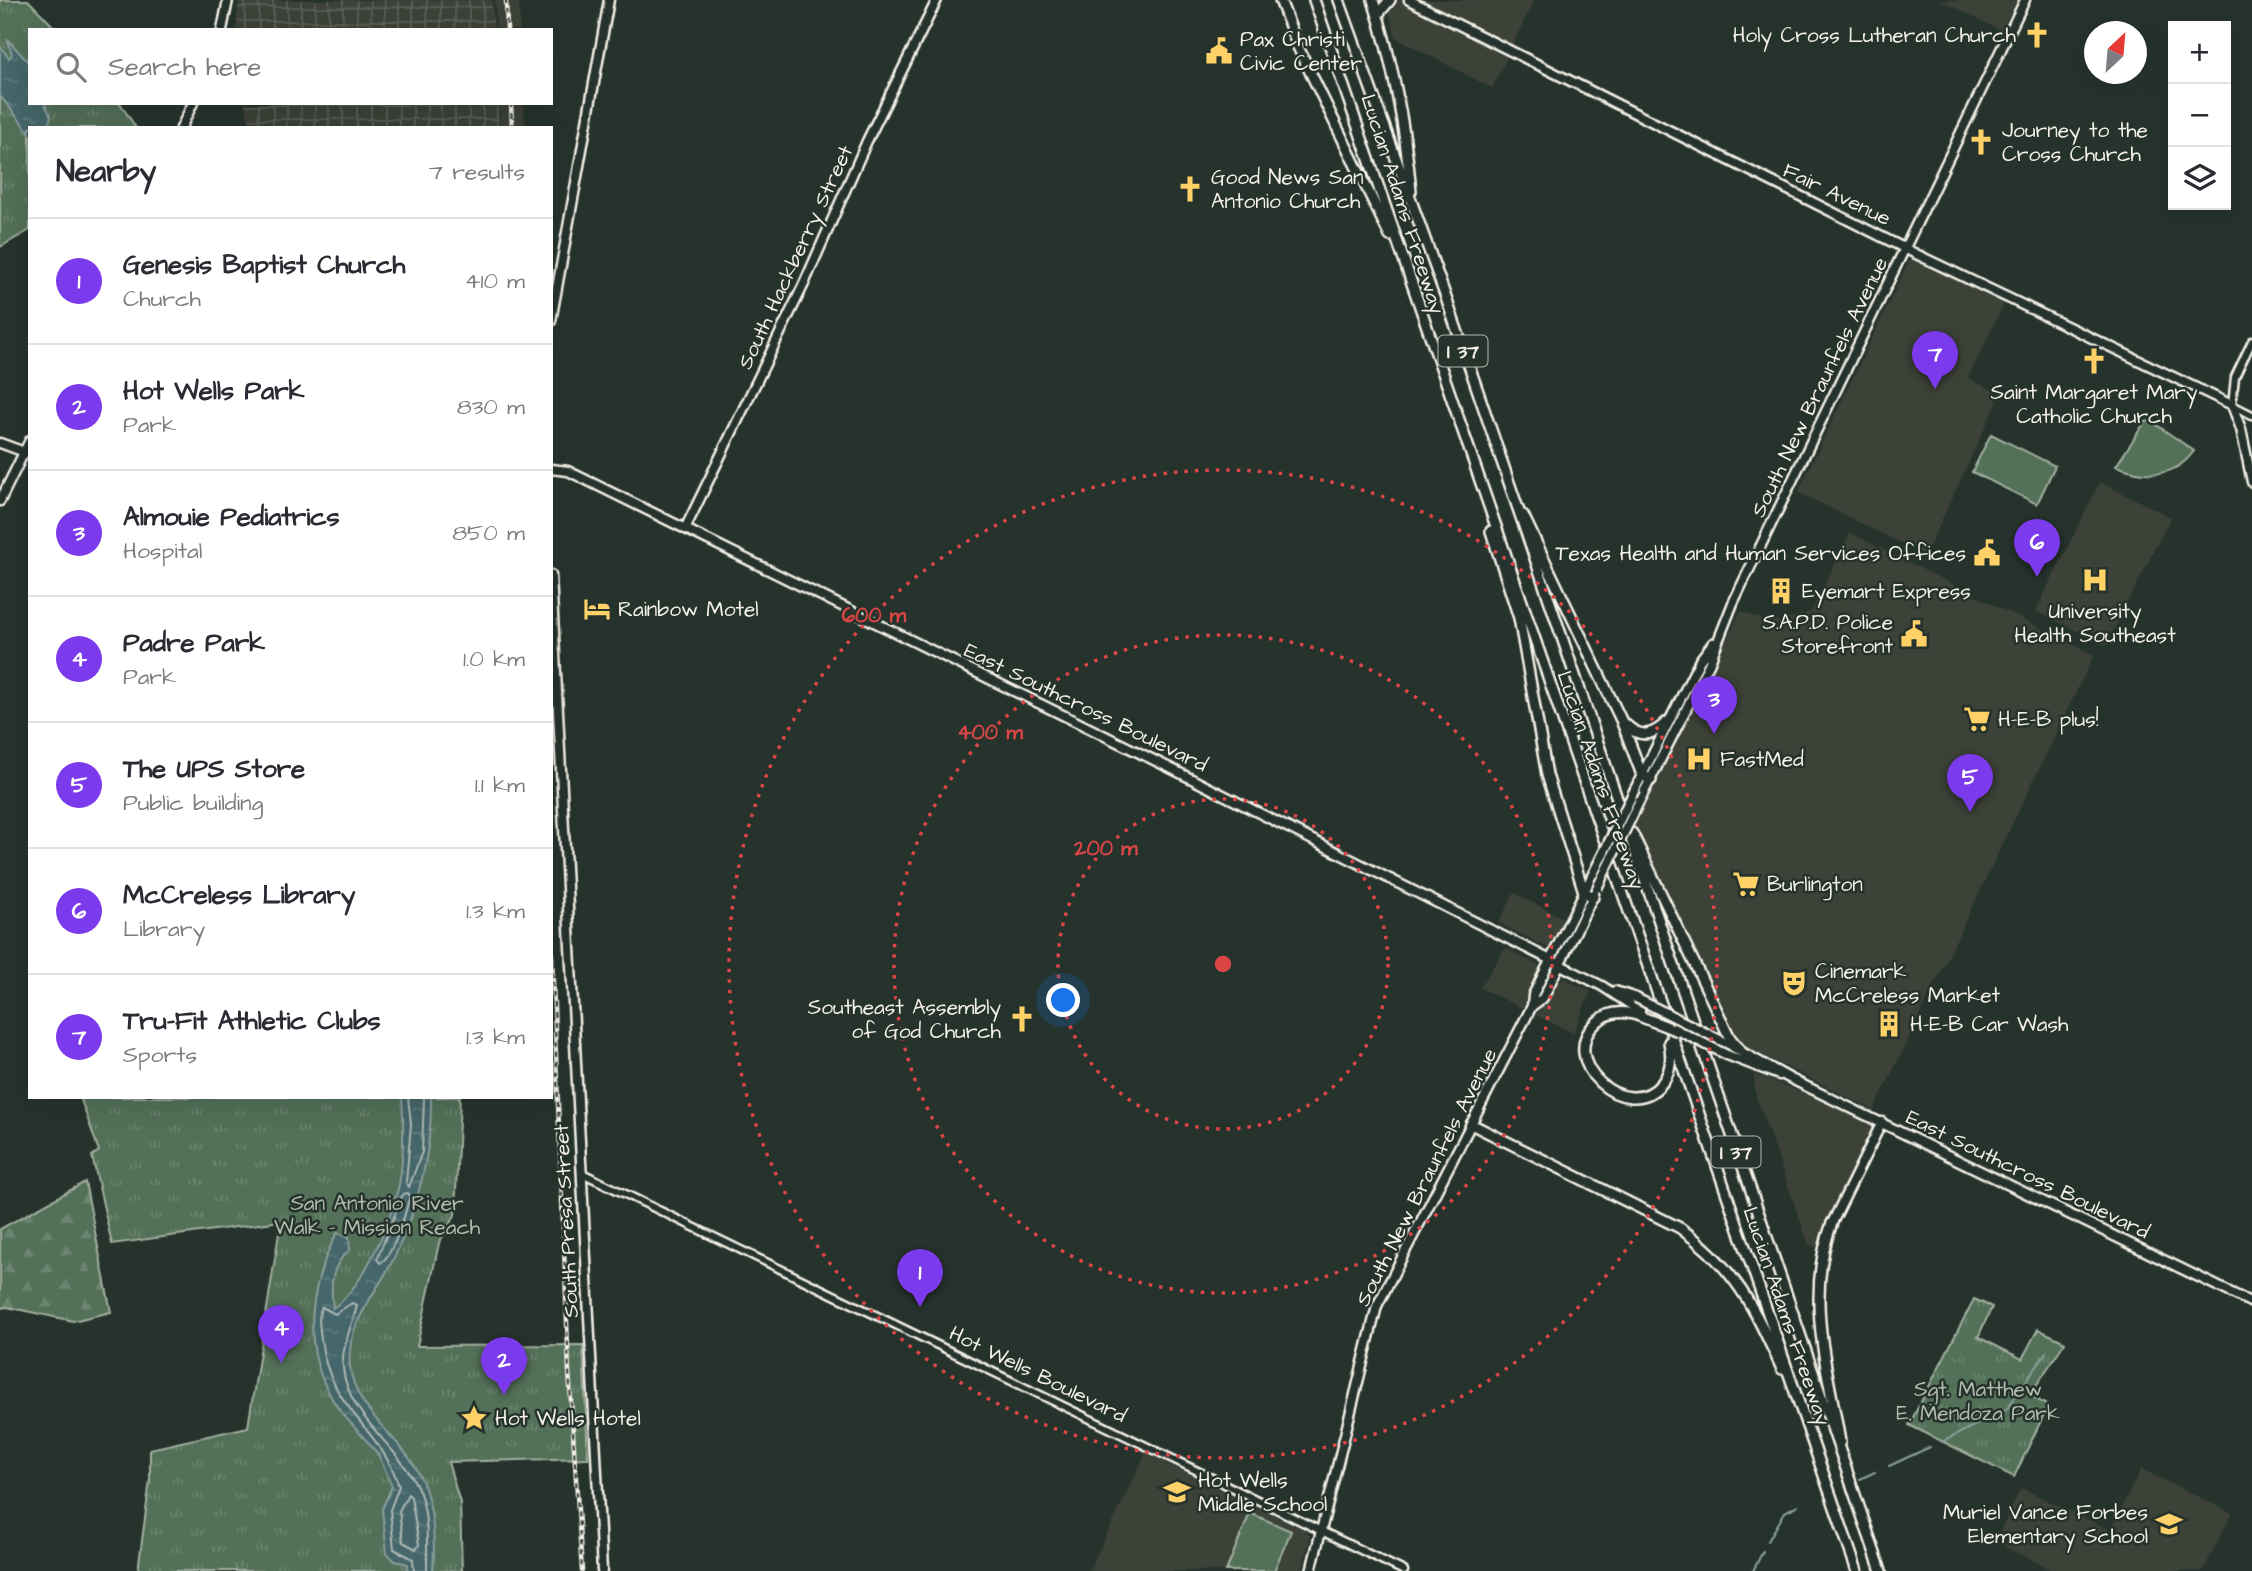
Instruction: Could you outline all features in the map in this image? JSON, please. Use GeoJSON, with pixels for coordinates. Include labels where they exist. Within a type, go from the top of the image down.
{"type":"FeatureCollection","features":[{"type":"Feature","properties":{"kind":"highway"},"geometry":{"type":"LineString","coordinates":[[1280,0],[1298,47],[1406,271]]}},
{"type":"Feature","properties":{"kind":"highway","name":"Lucian Adams Freeway"},"geometry":{"type":"LineString","coordinates":[[1314,0],[1845,1535],[1855,1571]]}},
{"type":"Feature","properties":{"kind":"highway","name":"Lucian Adams Freeway"},"geometry":{"type":"LineString","coordinates":[[1339,0],[1412,204],[1881,1571]]}},
{"type":"Feature","properties":{"kind":"highway"},"geometry":{"type":"LineString","coordinates":[[1373,0],[1406,136],[1412,204]]}},
{"type":"Feature","properties":{"kind":"highway"},"geometry":{"type":"LineString","coordinates":[[1378,14],[1390,0]]}},
{"type":"Feature","properties":{"kind":"highway"},"geometry":{"type":"LineString","coordinates":[[1484,495],[1493,539],[1527,651],[1547,775],[1591,892]]}},
{"type":"Feature","properties":{"kind":"highway"},"geometry":{"type":"LineString","coordinates":[[1513,499],[1529,526],[1646,778]]}},
{"type":"Feature","properties":{"kind":"highway"},"geometry":{"type":"LineString","coordinates":[[1621,720],[1639,734],[1652,734],[1667,722]]}},
{"type":"Feature","properties":{"kind":"highway"},"geometry":{"type":"LineString","coordinates":[[1604,768],[1656,888],[1730,1038],[1740,1050]]}},
{"type":"Feature","properties":{"kind":"highway"},"geometry":{"type":"LineString","coordinates":[[1653,983],[1672,1062],[1665,1080],[1645,1095],[1627,1097],[1611,1091],[1592,1076],[1585,1063],[1584,1044],[1592,1026],[1602,1017],[1621,1012],[1641,1014],[1678,1031]]}},
{"type":"Feature","properties":{"kind":"highway"},"geometry":{"type":"LineString","coordinates":[[1471,1124],[1680,1228],[1718,1257],[1735,1277],[1766,1334],[1815,1448]]}},
{"type":"Feature","properties":{"kind":"highway"},"geometry":{"type":"LineString","coordinates":[[1832,1223],[1822,1254],[1817,1287],[1818,1315],[1844,1468]]}},
{"type":"Feature","properties":{"kind":"main road"},"geometry":{"type":"LineString","coordinates":[[222,28],[228,0]]}},
{"type":"Feature","properties":{"kind":"main road"},"geometry":{"type":"LineString","coordinates":[[553,310],[609,0]]}},
{"type":"Feature","properties":{"kind":"main road","name":"South Hackberry Street"},"geometry":{"type":"LineString","coordinates":[[685,529],[804,284],[861,153],[937,0]]}},
{"type":"Feature","properties":{"kind":"main road","name":"Fair Avenue"},"geometry":{"type":"LineString","coordinates":[[1409,0],[1905,248],[2232,405]]}},
{"type":"Feature","properties":{"kind":"main road","name":"South New Braunfels Avenue"},"geometry":{"type":"LineString","coordinates":[[1311,1571],[1377,1306],[1532,1006],[1533,995],[1550,960],[1591,892],[1639,802],[1667,722],[1700,660],[1716,638],[2025,0]]}},
{"type":"Feature","properties":{"kind":"main road"},"geometry":{"type":"LineString","coordinates":[[182,126],[192,105]]}},
{"type":"Feature","properties":{"kind":"main road"},"geometry":{"type":"LineString","coordinates":[[2232,405],[2252,482]]}},
{"type":"Feature","properties":{"kind":"main road"},"geometry":{"type":"LineString","coordinates":[[0,443],[27,453],[0,500]]}},
{"type":"Feature","properties":{"kind":"main road","name":"East Southcross Boulevard"},"geometry":{"type":"LineString","coordinates":[[553,469],[568,471],[1218,792],[1559,965],[1602,986],[1636,998],[1740,1050],[1789,1078],[2252,1303]]}},
{"type":"Feature","properties":{"kind":"main road","name":"South Presa Street"},"geometry":{"type":"LineString","coordinates":[[553,614],[602,1571]]}},
{"type":"Feature","properties":{"kind":"main road","name":"South New Braunfels Avenue"},"geometry":{"type":"LineString","coordinates":[[1532,1006],[1543,998],[1591,892],[1593,874],[1635,789],[1646,778],[1709,664],[1716,638]]}},
{"type":"Feature","properties":{"kind":"main road","name":"East Southcross Boulevard"},"geometry":{"type":"LineString","coordinates":[[1602,986],[1641,1014]]}},
{"type":"Feature","properties":{"kind":"main road","name":"East Southcross Boulevard"},"geometry":{"type":"LineString","coordinates":[[1678,1031],[1754,1068],[1789,1078]]}},
{"type":"Feature","properties":{"kind":"main road"},"geometry":{"type":"LineString","coordinates":[[1832,1223],[1882,1122]]}},
{"type":"Feature","properties":{"kind":"street"},"geometry":{"type":"LineString","coordinates":[[2232,405],[2235,377],[2252,341]]}},
{"type":"Feature","properties":{"kind":"street","name":"Fair Avenue"},"geometry":{"type":"LineString","coordinates":[[2232,405],[2252,415]]}},
{"type":"Feature","properties":{"kind":"street","name":"Hot Wells Boulevard"},"geometry":{"type":"LineString","coordinates":[[582,1173],[1404,1571]]}},
{"type":"Feature","properties":{"kind":"shaded area"},"geometry":{"type":"Polygon","coordinates":[[[239,0],[492,0],[494,28],[236,28],[239,0]]]}},
{"type":"Feature","properties":{"kind":"shaded area"},"geometry":{"type":"Polygon","coordinates":[[[495,0],[519,0],[520,28],[496,28],[495,0]]]}},
{"type":"Feature","properties":{"kind":"shaded area"},"geometry":{"type":"Polygon","coordinates":[[[1386,0],[1534,0],[1492,88],[1396,38],[1386,0]]]}},
{"type":"Feature","properties":{"kind":"shaded area"},"geometry":{"type":"Polygon","coordinates":[[[1941,0],[2017,0],[2001,31],[1941,0]]]}},
{"type":"Feature","properties":{"kind":"shaded area"},"geometry":{"type":"Polygon","coordinates":[[[245,105],[498,105],[499,126],[251,126],[245,105]]]}},
{"type":"Feature","properties":{"kind":"shaded area"},"geometry":{"type":"Polygon","coordinates":[[[499,105],[524,105],[525,126],[500,126],[499,105]]]}},
{"type":"Feature","properties":{"kind":"shaded area"},"geometry":{"type":"Polygon","coordinates":[[[1911,257],[2005,302],[1968,378],[2001,394],[1925,555],[1798,492],[1911,257]]]}},
{"type":"Feature","properties":{"kind":"shaded area","name":"University Health Southeast"},"geometry":{"type":"Polygon","coordinates":[[[2100,482],[2171,517],[2106,645],[2036,611],[2100,482]]]}},
{"type":"Feature","properties":{"kind":"shaded area"},"geometry":{"type":"Polygon","coordinates":[[[1850,533],[2094,655],[1874,1110],[1738,1043],[1634,824],[1741,611],[1764,620],[1780,621],[1811,612],[1850,533]]]}},
{"type":"Feature","properties":{"kind":"shaded area"},"geometry":{"type":"Polygon","coordinates":[[[1514,893],[1563,918],[1550,949],[1499,923],[1514,893]]]}},
{"type":"Feature","properties":{"kind":"shaded area"},"geometry":{"type":"Polygon","coordinates":[[[1505,948],[1538,965],[1540,970],[1522,1008],[1480,988],[1505,948]]]}},
{"type":"Feature","properties":{"kind":"shaded area"},"geometry":{"type":"Polygon","coordinates":[[[1565,979],[1591,991],[1573,1033],[1536,1015],[1557,982],[1565,979]]]}},
{"type":"Feature","properties":{"kind":"shaded area"},"geometry":{"type":"Polygon","coordinates":[[[1754,1074],[1824,1101],[1873,1126],[1822,1233],[1818,1248],[1809,1245],[1755,1093],[1754,1074]]]}},
{"type":"Feature","properties":{"kind":"shaded area","name":"Hot Wells Middle School"},"geometry":{"type":"Polygon","coordinates":[[[1146,1453],[1307,1531],[1310,1537],[1302,1571],[1089,1571],[1146,1453]]]}},
{"type":"Feature","properties":{"kind":"shaded area","name":"Muriel Vance Forbes Elementary School"},"geometry":{"type":"Polygon","coordinates":[[[2141,1469],[2232,1513],[2203,1571],[2055,1571],[1995,1542],[2021,1488],[2110,1530],[2141,1469]]]}},
{"type":"Feature","properties":{"kind":"green space"},"geometry":{"type":"Polygon","coordinates":[[[0,0],[28,0],[55,28],[28,28],[28,105],[121,105],[135,126],[28,126],[28,231],[0,247],[0,0]]]}},
{"type":"Feature","properties":{"kind":"green space"},"geometry":{"type":"Polygon","coordinates":[[[2151,421],[2194,451],[2178,467],[2159,473],[2138,472],[2116,466],[2145,422],[2151,421]]]}},
{"type":"Feature","properties":{"kind":"green space"},"geometry":{"type":"Polygon","coordinates":[[[1991,434],[2055,466],[2037,504],[1972,472],[1991,434]]]}},
{"type":"Feature","properties":{"kind":"green space","name":"San Antonio River Walk - Mission Reach"},"geometry":{"type":"Polygon","coordinates":[[[81,1099],[460,1099],[455,1215],[439,1243],[417,1346],[583,1345],[588,1458],[448,1462],[460,1503],[462,1571],[138,1571],[150,1480],[150,1449],[248,1427],[281,1221],[112,1244],[92,1156],[99,1151],[81,1099]]]}},
{"type":"Feature","properties":{"kind":"green space"},"geometry":{"type":"Polygon","coordinates":[[[85,1182],[111,1312],[73,1321],[7,1307],[0,1308],[0,1229],[85,1182]]]}},
{"type":"Feature","properties":{"kind":"green space","name":"Sgt. Matthew E. Mendoza Park"},"geometry":{"type":"Polygon","coordinates":[[[1974,1299],[1992,1307],[1978,1337],[2022,1359],[2038,1329],[2065,1342],[2030,1395],[2048,1406],[2014,1477],[1909,1425],[1974,1299]]]}},
{"type":"Feature","properties":{"kind":"green space"},"geometry":{"type":"Polygon","coordinates":[[[1250,1513],[1291,1531],[1274,1571],[1226,1571],[1250,1513]]]}},
{"type":"Feature","properties":{"kind":"water"},"geometry":{"type":"Polygon","coordinates":[[[7,39],[28,62],[28,105],[45,105],[51,116],[51,126],[28,126],[28,131],[0,96],[0,46],[9,58],[12,54],[7,39]]]}},
{"type":"Feature","properties":{"kind":"water"},"geometry":{"type":"Polygon","coordinates":[[[402,1099],[431,1099],[429,1138],[417,1198],[395,1256],[358,1322],[350,1351],[350,1367],[353,1381],[365,1405],[402,1448],[424,1485],[433,1527],[433,1571],[407,1571],[408,1564],[395,1561],[387,1553],[382,1509],[392,1486],[376,1452],[345,1417],[329,1393],[320,1373],[312,1332],[321,1271],[337,1233],[349,1237],[350,1250],[335,1268],[333,1308],[355,1285],[375,1252],[399,1185],[402,1099]]]}},
{"type":"Feature","properties":{"kind":"waterway"},"geometry":{"type":"LineString","coordinates":[[1942,1442],[2007,1409],[2046,1352]]}},
{"type":"Feature","properties":{"kind":"waterway"},"geometry":{"type":"LineString","coordinates":[[1889,1466],[1930,1447]]}},
{"type":"Feature","properties":{"kind":"waterway"},"geometry":{"type":"LineString","coordinates":[[1860,1479],[1875,1472]]}},
{"type":"Feature","properties":{"kind":"waterway"},"geometry":{"type":"LineString","coordinates":[[1768,1541],[1785,1512],[1798,1505]]}},
{"type":"Feature","properties":{"kind":"waterway"},"geometry":{"type":"LineString","coordinates":[[1753,1571],[1763,1551]]}},
{"type":"Feature","properties":{"kind":"railway"},"geometry":{"type":"LineString","coordinates":[[506,0],[507,28]]}},
{"type":"Feature","properties":{"kind":"railway"},"geometry":{"type":"LineString","coordinates":[[511,105],[512,126]]}},
{"type":"Feature","properties":{"kind":"railway"},"geometry":{"type":"LineString","coordinates":[[553,981],[569,1371],[582,1571]]}},
{"type":"Feature","properties":{"kind":"place","name":"Holy Cross Lutheran Church"},"geometry":{"type":"Point","coordinates":[2037,35]}},
{"type":"Feature","properties":{"kind":"place","name":"Pax Christi Civic Center"},"geometry":{"type":"Point","coordinates":[1219,51]}},
{"type":"Feature","properties":{"kind":"place","name":"Journey to the Cross Church"},"geometry":{"type":"Point","coordinates":[1981,142]}},
{"type":"Feature","properties":{"kind":"place","name":"Good News San Antonio Church"},"geometry":{"type":"Point","coordinates":[1190,189]}},
{"type":"Feature","properties":{"kind":"place","name":"Saint Margaret Mary Catholic Church"},"geometry":{"type":"Point","coordinates":[2094,361]}},
{"type":"Feature","properties":{"kind":"place","name":"Tru-Fit Athletic Clubs"},"geometry":{"type":"Point","coordinates":[1935,389]}},
{"type":"Feature","properties":{"kind":"place","name":"Texas Health and Human Services Offices"},"geometry":{"type":"Point","coordinates":[1987,553]}},
{"type":"Feature","properties":{"kind":"place","name":"McCreless Library"},"geometry":{"type":"Point","coordinates":[2037,577]}},
{"type":"Feature","properties":{"kind":"place","name":"University Health Southeast"},"geometry":{"type":"Point","coordinates":[2095,580]}},
{"type":"Feature","properties":{"kind":"place","name":"Eyemart Express"},"geometry":{"type":"Point","coordinates":[1781,591]}},
{"type":"Feature","properties":{"kind":"place","name":"Rainbow Motel"},"geometry":{"type":"Point","coordinates":[597,609]}},
{"type":"Feature","properties":{"kind":"place","name":"S.A.P.D. Police Storefront"},"geometry":{"type":"Point","coordinates":[1914,634]}},
{"type":"Feature","properties":{"kind":"place","name":"H-E-B plus!"},"geometry":{"type":"Point","coordinates":[1977,719]}},
{"type":"Feature","properties":{"kind":"place","name":"Almouie Pediatrics"},"geometry":{"type":"Point","coordinates":[1714,734]}},
{"type":"Feature","properties":{"kind":"place","name":"FastMed"},"geometry":{"type":"Point","coordinates":[1699,759]}},
{"type":"Feature","properties":{"kind":"place","name":"The UPS Store"},"geometry":{"type":"Point","coordinates":[1970,812]}},
{"type":"Feature","properties":{"kind":"place","name":"Burlington"},"geometry":{"type":"Point","coordinates":[1746,884]}},
{"type":"Feature","properties":{"kind":"place","name":"Cinemark McCreless Market"},"geometry":{"type":"Point","coordinates":[1794,983]}},
{"type":"Feature","properties":{"kind":"place","name":"Southeast Assembly of God Church"},"geometry":{"type":"Point","coordinates":[1022,1019]}},
{"type":"Feature","properties":{"kind":"place","name":"H-E-B Car Wash"},"geometry":{"type":"Point","coordinates":[1889,1024]}},
{"type":"Feature","properties":{"kind":"place","name":"Genesis Baptist Church"},"geometry":{"type":"Point","coordinates":[920,1307]}},
{"type":"Feature","properties":{"kind":"place","name":"Padre Park"},"geometry":{"type":"Point","coordinates":[281,1363]}},
{"type":"Feature","properties":{"kind":"place","name":"Hot Wells Park"},"geometry":{"type":"Point","coordinates":[504,1395]}},
{"type":"Feature","properties":{"kind":"place","name":"Hot Wells Hotel"},"geometry":{"type":"Point","coordinates":[474,1418]}},
{"type":"Feature","properties":{"kind":"place","name":"Hot Wells Middle School"},"geometry":{"type":"Point","coordinates":[1177,1492]}},
{"type":"Feature","properties":{"kind":"place","name":"Muriel Vance Forbes Elementary School"},"geometry":{"type":"Point","coordinates":[2169,1524]}}]}
